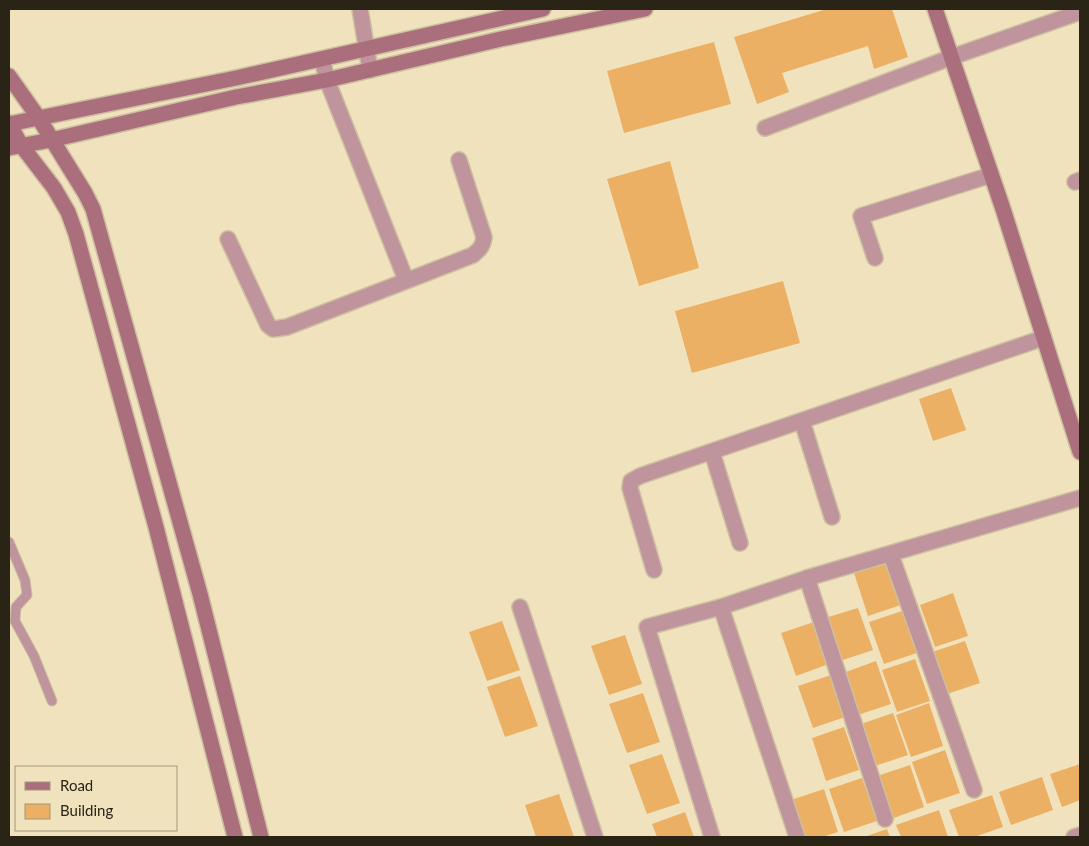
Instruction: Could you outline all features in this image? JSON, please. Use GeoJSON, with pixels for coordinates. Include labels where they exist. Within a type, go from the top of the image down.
{"type":"FeatureCollection","features":[{"type":"Feature","properties":{"kind":"street"},"geometry":{"type":"LineString","coordinates":[[360,9],[370,70]]}},
{"type":"Feature","properties":{"kind":"street"},"geometry":{"type":"LineString","coordinates":[[235,837],[156,527],[76,234],[68,212],[54,188],[15,147],[9,124],[322,59],[497,14],[542,9]]}},
{"type":"Feature","properties":{"kind":"street"},"geometry":{"type":"LineString","coordinates":[[15,147],[236,97],[327,80],[501,39],[645,9]]}},
{"type":"Feature","properties":{"kind":"street"},"geometry":{"type":"LineString","coordinates":[[935,9],[991,175],[1080,452]]}},
{"type":"Feature","properties":{"kind":"street"},"geometry":{"type":"LineString","coordinates":[[765,128],[952,57],[1080,12]]}},
{"type":"Feature","properties":{"kind":"street"},"geometry":{"type":"LineString","coordinates":[[322,59],[327,80],[406,280]]}},
{"type":"Feature","properties":{"kind":"street"},"geometry":{"type":"LineString","coordinates":[[9,76],[38,117],[93,209],[200,594],[261,837]]}},
{"type":"Feature","properties":{"kind":"street"},"geometry":{"type":"LineString","coordinates":[[228,239],[268,325],[274,329],[287,327],[473,255],[480,250],[484,244],[484,236],[459,160]]}},
{"type":"Feature","properties":{"kind":"street"},"geometry":{"type":"LineString","coordinates":[[875,258],[860,216],[991,175]]}},
{"type":"Feature","properties":{"kind":"street"},"geometry":{"type":"LineString","coordinates":[[654,570],[630,488],[631,481],[1044,338]]}},
{"type":"Feature","properties":{"kind":"street"},"geometry":{"type":"LineString","coordinates":[[802,421],[832,517]]}},
{"type":"Feature","properties":{"kind":"street"},"geometry":{"type":"LineString","coordinates":[[712,452],[740,543]]}},
{"type":"Feature","properties":{"kind":"street"},"geometry":{"type":"LineString","coordinates":[[712,837],[647,627],[721,607],[808,578],[1080,498]]}},
{"type":"Feature","properties":{"kind":"street"},"geometry":{"type":"LineString","coordinates":[[891,555],[974,790]]}},
{"type":"Feature","properties":{"kind":"street"},"geometry":{"type":"LineString","coordinates":[[808,578],[885,819]]}},
{"type":"Feature","properties":{"kind":"street"},"geometry":{"type":"LineString","coordinates":[[721,607],[797,837]]}},
{"type":"Feature","properties":{"kind":"street"},"geometry":{"type":"LineString","coordinates":[[520,608],[595,837]]}},
{"type":"Feature","properties":{"kind":"street"},"geometry":{"type":"LineString","coordinates":[[1074,837],[1080,835]]}},
{"type":"Feature","properties":{"kind":"lane"},"geometry":{"type":"LineString","coordinates":[[9,542],[25,580],[27,594],[16,607],[12,623],[34,656],[52,701]]}},
{"type":"Feature","properties":{"kind":"building"},"geometry":{"type":"Polygon","coordinates":[[[827,9],[892,9],[908,57],[874,69],[868,46],[782,73],[789,92],[757,104],[734,37],[827,9]]]}},
{"type":"Feature","properties":{"kind":"building"},"geometry":{"type":"Polygon","coordinates":[[[714,42],[731,104],[624,133],[607,71],[714,42]]]}},
{"type":"Feature","properties":{"kind":"building"},"geometry":{"type":"Polygon","coordinates":[[[670,161],[699,268],[639,286],[607,179],[670,161]]]}},
{"type":"Feature","properties":{"kind":"building"},"geometry":{"type":"Polygon","coordinates":[[[783,281],[800,343],[692,373],[675,311],[783,281]]]}},
{"type":"Feature","properties":{"kind":"building"},"geometry":{"type":"Polygon","coordinates":[[[951,388],[966,430],[933,441],[919,399],[951,388]]]}},
{"type":"Feature","properties":{"kind":"building"},"geometry":{"type":"Polygon","coordinates":[[[886,562],[901,605],[868,616],[854,573],[886,562]]]}},
{"type":"Feature","properties":{"kind":"building"},"geometry":{"type":"Polygon","coordinates":[[[953,593],[968,636],[935,647],[920,605],[953,593]]]}},
{"type":"Feature","properties":{"kind":"building"},"geometry":{"type":"Polygon","coordinates":[[[858,608],[873,650],[840,661],[825,618],[858,608]]]}},
{"type":"Feature","properties":{"kind":"building"},"geometry":{"type":"Polygon","coordinates":[[[902,611],[917,653],[884,664],[869,622],[902,611]]]}},
{"type":"Feature","properties":{"kind":"building"},"geometry":{"type":"Polygon","coordinates":[[[502,621],[520,670],[487,681],[469,632],[502,621]]]}},
{"type":"Feature","properties":{"kind":"building"},"geometry":{"type":"Polygon","coordinates":[[[814,622],[829,664],[796,676],[781,633],[814,622]]]}},
{"type":"Feature","properties":{"kind":"building"},"geometry":{"type":"Polygon","coordinates":[[[625,635],[642,684],[609,695],[591,646],[625,635]]]}},
{"type":"Feature","properties":{"kind":"building"},"geometry":{"type":"Polygon","coordinates":[[[965,641],[980,683],[947,694],[932,652],[965,641]]]}},
{"type":"Feature","properties":{"kind":"building"},"geometry":{"type":"Polygon","coordinates":[[[915,659],[930,701],[897,712],[882,670],[915,659]]]}},
{"type":"Feature","properties":{"kind":"building"},"geometry":{"type":"Polygon","coordinates":[[[876,661],[891,704],[858,715],[843,673],[876,661]]]}},
{"type":"Feature","properties":{"kind":"building"},"geometry":{"type":"Polygon","coordinates":[[[831,675],[845,717],[813,728],[798,686],[831,675]]]}},
{"type":"Feature","properties":{"kind":"building"},"geometry":{"type":"Polygon","coordinates":[[[520,676],[538,726],[505,737],[487,687],[520,676]]]}},
{"type":"Feature","properties":{"kind":"building"},"geometry":{"type":"Polygon","coordinates":[[[643,693],[660,742],[627,753],[609,704],[643,693]]]}},
{"type":"Feature","properties":{"kind":"building"},"geometry":{"type":"Polygon","coordinates":[[[929,703],[943,746],[911,757],[896,715],[929,703]]]}},
{"type":"Feature","properties":{"kind":"building"},"geometry":{"type":"Polygon","coordinates":[[[893,713],[908,755],[875,766],[861,724],[893,713]]]}},
{"type":"Feature","properties":{"kind":"building"},"geometry":{"type":"Polygon","coordinates":[[[844,727],[859,770],[826,781],[812,738],[844,727]]]}},
{"type":"Feature","properties":{"kind":"building"},"geometry":{"type":"Polygon","coordinates":[[[945,750],[960,793],[927,804],[912,762],[945,750]]]}},
{"type":"Feature","properties":{"kind":"building"},"geometry":{"type":"Polygon","coordinates":[[[662,754],[680,803],[647,814],[629,765],[662,754]]]}},
{"type":"Feature","properties":{"kind":"building"},"geometry":{"type":"Polygon","coordinates":[[[1080,764],[1080,800],[1062,807],[1050,774],[1080,764]]]}},
{"type":"Feature","properties":{"kind":"building"},"geometry":{"type":"Polygon","coordinates":[[[910,765],[924,807],[891,819],[877,776],[910,765]]]}},
{"type":"Feature","properties":{"kind":"building"},"geometry":{"type":"Polygon","coordinates":[[[1042,777],[1053,810],[1011,825],[999,792],[1042,777]]]}},
{"type":"Feature","properties":{"kind":"building"},"geometry":{"type":"Polygon","coordinates":[[[862,778],[877,821],[844,832],[829,789],[862,778]]]}},
{"type":"Feature","properties":{"kind":"building"},"geometry":{"type":"Polygon","coordinates":[[[824,789],[838,832],[822,837],[803,837],[791,800],[824,789]]]}},
{"type":"Feature","properties":{"kind":"building"},"geometry":{"type":"Polygon","coordinates":[[[559,794],[574,837],[536,837],[525,805],[559,794]]]}},
{"type":"Feature","properties":{"kind":"building"},"geometry":{"type":"Polygon","coordinates":[[[992,795],[1003,827],[974,837],[959,837],[949,810],[992,795]]]}},
{"type":"Feature","properties":{"kind":"building"},"geometry":{"type":"Polygon","coordinates":[[[939,810],[948,837],[901,837],[896,825],[939,810]]]}},
{"type":"Feature","properties":{"kind":"building"},"geometry":{"type":"Polygon","coordinates":[[[685,812],[694,837],[657,837],[652,824],[685,812]]]}},
{"type":"Feature","properties":{"kind":"building"},"geometry":{"type":"Polygon","coordinates":[[[887,829],[890,837],[864,837],[887,829]]]}}]}
